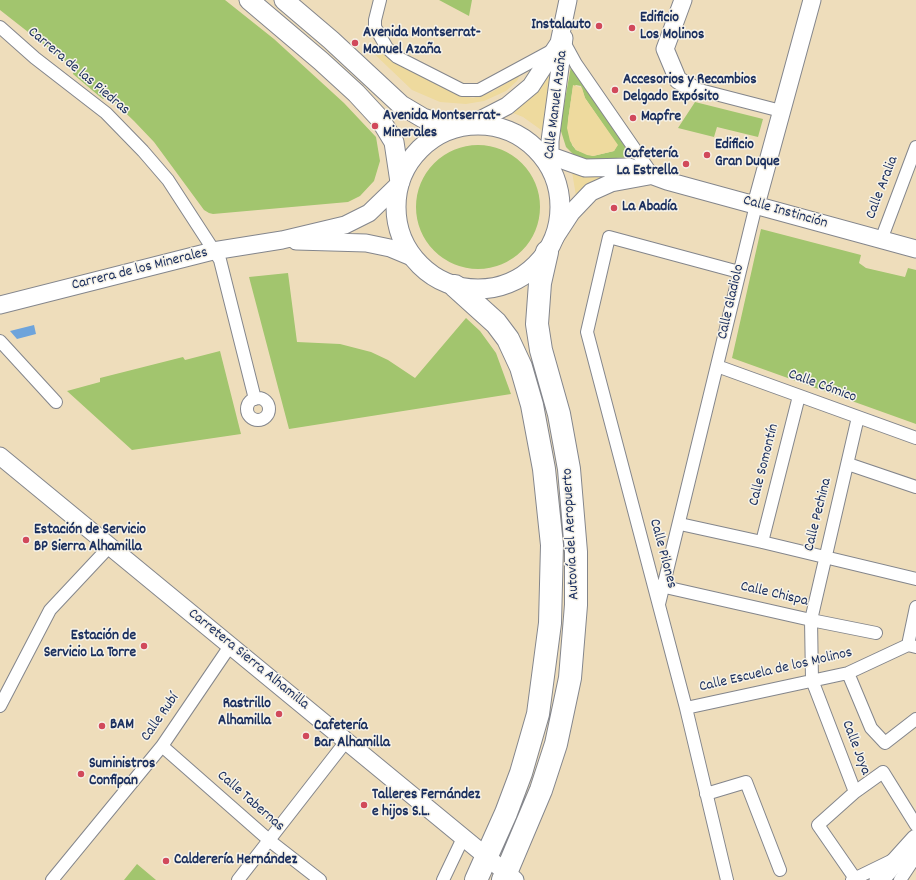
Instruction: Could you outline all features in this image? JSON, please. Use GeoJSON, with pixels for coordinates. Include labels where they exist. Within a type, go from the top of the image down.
{"type":"FeatureCollection","features":[{"type":"Feature","properties":{"kind":"highway","name":"Autovía del Aeropuerto"},"geometry":{"type":"LineString","coordinates":[[508,878],[542,790],[556,744],[570,678],[576,605],[576,552],[570,469],[559,414],[541,350],[537,324],[540,283],[550,245]]}},
{"type":"Feature","properties":{"kind":"highway","name":"Autovía del Aeropuerto"},"geometry":{"type":"LineString","coordinates":[[455,286],[496,323],[508,339],[521,367],[532,405],[543,462],[552,545],[550,623],[538,714],[521,773],[476,880]]}},
{"type":"Feature","properties":{"kind":"main road"},"geometry":{"type":"LineString","coordinates":[[249,0],[321,61],[380,119],[394,142],[399,183]]}},
{"type":"Feature","properties":{"kind":"main road"},"geometry":{"type":"LineString","coordinates":[[284,0],[340,47],[401,105],[423,118],[454,128]]}},
{"type":"Feature","properties":{"kind":"main road","name":"Calle Manuel Azaña"},"geometry":{"type":"LineString","coordinates":[[547,158],[560,45],[568,0]]}},
{"type":"Feature","properties":{"kind":"main road"},"geometry":{"type":"LineString","coordinates":[[683,0],[665,49],[678,80],[692,88]]}},
{"type":"Feature","properties":{"kind":"main road","name":"Calle Gladiolo"},"geometry":{"type":"LineString","coordinates":[[756,205],[812,0]]}},
{"type":"Feature","properties":{"kind":"main road","name":"Calle Manuel Azaña"},"geometry":{"type":"LineString","coordinates":[[472,124],[502,109],[524,94],[560,45]]}},
{"type":"Feature","properties":{"kind":"main road"},"geometry":{"type":"LineString","coordinates":[[472,124],[490,125],[506,129],[527,140],[547,158],[557,183],[560,206],[559,223],[550,245],[526,273],[507,284],[492,288],[477,289],[455,286],[430,273],[414,258],[405,244],[398,223],[396,201],[399,183],[406,168],[420,148],[439,134],[454,128],[472,124]]}},
{"type":"Feature","properties":{"kind":"main road","name":"Calle Instinción"},"geometry":{"type":"LineString","coordinates":[[547,158],[586,168],[629,167],[651,176],[916,249]]}},
{"type":"Feature","properties":{"kind":"main road","name":"Calle Instinción"},"geometry":{"type":"LineString","coordinates":[[550,245],[571,213],[591,192],[611,183],[651,176]]}},
{"type":"Feature","properties":{"kind":"main road","name":"Carrera de los Minerales"},"geometry":{"type":"LineString","coordinates":[[0,305],[213,251],[282,240],[358,220],[375,209],[399,183]]}},
{"type":"Feature","properties":{"kind":"main road","name":"Carrera de los Minerales"},"geometry":{"type":"LineString","coordinates":[[282,240],[366,243],[390,248],[414,258]]}},
{"type":"Feature","properties":{"kind":"main road","name":"Carretera Sierra Alhamilla"},"geometry":{"type":"LineString","coordinates":[[0,456],[230,646],[347,740],[486,857],[508,878]]}},
{"type":"Feature","properties":{"kind":"main road"},"geometry":{"type":"LineString","coordinates":[[879,880],[909,864],[916,839]]}},
{"type":"Feature","properties":{"kind":"street"},"geometry":{"type":"LineString","coordinates":[[380,0],[375,20],[375,27],[387,48],[397,57],[462,90],[479,90],[560,45]]}},
{"type":"Feature","properties":{"kind":"street","name":"Carrera de las Piedras"},"geometry":{"type":"LineString","coordinates":[[0,27],[40,63],[106,113],[143,151],[168,180],[220,260],[255,399]]}},
{"type":"Feature","properties":{"kind":"street","name":"Calle Manuel Azaña"},"geometry":{"type":"LineString","coordinates":[[560,45],[576,64],[651,176]]}},
{"type":"Feature","properties":{"kind":"street"},"geometry":{"type":"LineString","coordinates":[[692,88],[781,111]]}},
{"type":"Feature","properties":{"kind":"street","name":"Calle Aralia"},"geometry":{"type":"LineString","coordinates":[[881,240],[916,147]]}},
{"type":"Feature","properties":{"kind":"street","name":"Calle Gladiolo"},"geometry":{"type":"LineString","coordinates":[[659,605],[680,524],[756,205]]}},
{"type":"Feature","properties":{"kind":"street","name":"Calle Pilones"},"geometry":{"type":"LineString","coordinates":[[727,880],[686,708],[587,332],[609,237],[739,272]]}},
{"type":"Feature","properties":{"kind":"street"},"geometry":{"type":"LineString","coordinates":[[0,341],[56,402]]}},
{"type":"Feature","properties":{"kind":"street","name":"Calle Cómico"},"geometry":{"type":"LineString","coordinates":[[717,366],[916,438]]}},
{"type":"Feature","properties":{"kind":"street","name":"Calle Somontín"},"geometry":{"type":"LineString","coordinates":[[762,542],[799,396]]}},
{"type":"Feature","properties":{"kind":"street","name":"Calle Pechina"},"geometry":{"type":"LineString","coordinates":[[811,620],[858,417]]}},
{"type":"Feature","properties":{"kind":"street"},"geometry":{"type":"LineString","coordinates":[[848,464],[916,487]]}},
{"type":"Feature","properties":{"kind":"street"},"geometry":{"type":"LineString","coordinates":[[680,524],[916,579]]}},
{"type":"Feature","properties":{"kind":"street"},"geometry":{"type":"LineString","coordinates":[[0,706],[50,610],[110,546]]}},
{"type":"Feature","properties":{"kind":"street","name":"Calle Chispa"},"geometry":{"type":"LineString","coordinates":[[664,587],[876,633]]}},
{"type":"Feature","properties":{"kind":"street"},"geometry":{"type":"LineString","coordinates":[[912,646],[916,607]]}},
{"type":"Feature","properties":{"kind":"street","name":"Calle Joya"},"geometry":{"type":"LineString","coordinates":[[811,620],[812,680],[855,792],[883,772],[916,825]]}},
{"type":"Feature","properties":{"kind":"street","name":"Calle Rubí"},"geometry":{"type":"LineString","coordinates":[[52,880],[162,746],[230,646]]}},
{"type":"Feature","properties":{"kind":"street","name":"Calle Escuela de los Molinos"},"geometry":{"type":"LineString","coordinates":[[686,708],[848,673],[912,646]]}},
{"type":"Feature","properties":{"kind":"street"},"geometry":{"type":"LineString","coordinates":[[848,673],[871,728],[885,743],[916,719]]}},
{"type":"Feature","properties":{"kind":"street"},"geometry":{"type":"LineString","coordinates":[[238,880],[270,841],[347,740]]}},
{"type":"Feature","properties":{"kind":"street","name":"Calle Tabernas"},"geometry":{"type":"LineString","coordinates":[[162,746],[270,841],[320,880]]}},
{"type":"Feature","properties":{"kind":"street"},"geometry":{"type":"LineString","coordinates":[[706,794],[746,782],[780,870]]}},
{"type":"Feature","properties":{"kind":"street"},"geometry":{"type":"LineString","coordinates":[[855,792],[818,824],[853,879],[909,864]]}},
{"type":"Feature","properties":{"kind":"street"},"geometry":{"type":"LineString","coordinates":[[443,880],[462,838]]}},
{"type":"Feature","properties":{"kind":"street"},"geometry":{"type":"LineString","coordinates":[[900,880],[909,864]]}},
{"type":"Feature","properties":{"kind":"green space"},"geometry":{"type":"Polygon","coordinates":[[[0,0],[225,0],[274,39],[344,103],[376,137],[380,161],[374,181],[360,196],[348,202],[213,214],[209,213],[204,210],[154,142],[134,121],[108,96],[103,99],[99,96],[73,74],[74,68],[0,10],[0,0]]]}},
{"type":"Feature","properties":{"kind":"green space"},"geometry":{"type":"Polygon","coordinates":[[[439,0],[472,0],[469,16],[439,0]]]}},
{"type":"Feature","properties":{"kind":"green space"},"geometry":{"type":"Polygon","coordinates":[[[571,66],[632,157],[585,160],[576,157],[566,147],[560,128],[571,66]],[[576,85],[573,87],[568,120],[572,145],[576,150],[593,156],[614,151],[617,145],[585,98],[581,86],[576,85]]]}},
{"type":"Feature","properties":{"kind":"green space"},"geometry":{"type":"Polygon","coordinates":[[[695,102],[763,119],[758,137],[717,127],[714,137],[678,128],[695,102]]]}},
{"type":"Feature","properties":{"kind":"green space"},"geometry":{"type":"Polygon","coordinates":[[[484,145],[502,149],[513,155],[526,167],[536,183],[540,207],[536,231],[530,242],[518,255],[496,267],[472,269],[454,265],[443,259],[430,247],[418,225],[416,201],[420,183],[426,172],[438,159],[460,147],[484,145]]]}},
{"type":"Feature","properties":{"kind":"green space"},"geometry":{"type":"Polygon","coordinates":[[[761,229],[861,255],[859,263],[866,268],[905,277],[908,268],[916,270],[916,424],[732,358],[761,229]]]}},
{"type":"Feature","properties":{"kind":"green space"},"geometry":{"type":"Polygon","coordinates":[[[288,273],[297,342],[340,344],[371,352],[388,360],[415,378],[466,318],[480,331],[496,353],[511,394],[289,429],[249,277],[288,273]]]}},
{"type":"Feature","properties":{"kind":"green space"},"geometry":{"type":"Polygon","coordinates":[[[220,351],[241,434],[132,450],[67,391],[100,382],[100,378],[183,357],[185,360],[220,351]]]}},
{"type":"Feature","properties":{"kind":"green space"},"geometry":{"type":"Polygon","coordinates":[[[137,864],[156,880],[124,880],[137,864]]]}},
{"type":"Feature","properties":{"kind":"sand"},"geometry":{"type":"Polygon","coordinates":[[[369,43],[412,72],[461,95],[473,98],[492,92],[520,75],[517,81],[506,91],[484,101],[466,104],[440,102],[412,90],[366,46],[369,43]]]}},
{"type":"Feature","properties":{"kind":"sand"},"geometry":{"type":"Polygon","coordinates":[[[555,62],[544,132],[523,117],[513,113],[532,97],[555,62]]]}},
{"type":"Feature","properties":{"kind":"sand"},"geometry":{"type":"Polygon","coordinates":[[[573,85],[582,88],[585,98],[618,145],[614,151],[593,156],[587,155],[576,150],[570,141],[567,128],[573,85]]]}},
{"type":"Feature","properties":{"kind":"sand"},"geometry":{"type":"Polygon","coordinates":[[[572,172],[613,172],[576,196],[572,172]]]}},
{"type":"Feature","properties":{"kind":"water"},"geometry":{"type":"Polygon","coordinates":[[[34,325],[36,334],[17,339],[10,331],[34,325]]]}},
{"type":"Feature","properties":{"kind":"place","name":"Instalauto"},"geometry":{"type":"Point","coordinates":[599,26]}},
{"type":"Feature","properties":{"kind":"place","name":"Edificio Los Molinos"},"geometry":{"type":"Point","coordinates":[632,28]}},
{"type":"Feature","properties":{"kind":"place","name":"Avenida Montserrat- Manuel Azaña"},"geometry":{"type":"Point","coordinates":[355,43]}},
{"type":"Feature","properties":{"kind":"place","name":"Accesorios y Recambios Delgado Expósito"},"geometry":{"type":"Point","coordinates":[615,90]}},
{"type":"Feature","properties":{"kind":"place","name":"Mapfre"},"geometry":{"type":"Point","coordinates":[633,118]}},
{"type":"Feature","properties":{"kind":"place","name":"Avenida Montserrat- Minerales"},"geometry":{"type":"Point","coordinates":[375,126]}},
{"type":"Feature","properties":{"kind":"place","name":"Edificio Gran Duque"},"geometry":{"type":"Point","coordinates":[707,155]}},
{"type":"Feature","properties":{"kind":"place","name":"Cafetería La Estrella"},"geometry":{"type":"Point","coordinates":[686,164]}},
{"type":"Feature","properties":{"kind":"place","name":"La Abadía"},"geometry":{"type":"Point","coordinates":[614,208]}},
{"type":"Feature","properties":{"kind":"place","name":"Estación de Servicio BP Sierra Alhamilla"},"geometry":{"type":"Point","coordinates":[26,540]}},
{"type":"Feature","properties":{"kind":"place","name":"Estación de Servicio La Torre"},"geometry":{"type":"Point","coordinates":[144,646]}},
{"type":"Feature","properties":{"kind":"place","name":"Rastrillo Alhamilla"},"geometry":{"type":"Point","coordinates":[279,714]}},
{"type":"Feature","properties":{"kind":"place","name":"BAM"},"geometry":{"type":"Point","coordinates":[102,726]}},
{"type":"Feature","properties":{"kind":"place","name":"Cafetería Bar Alhamilla"},"geometry":{"type":"Point","coordinates":[306,736]}},
{"type":"Feature","properties":{"kind":"place","name":"Suministros Confipan"},"geometry":{"type":"Point","coordinates":[81,774]}},
{"type":"Feature","properties":{"kind":"place","name":"Talleres Fernández e hijos S.L."},"geometry":{"type":"Point","coordinates":[364,805]}},
{"type":"Feature","properties":{"kind":"place","name":"Calderería Hernández"},"geometry":{"type":"Point","coordinates":[166,861]}}]}
